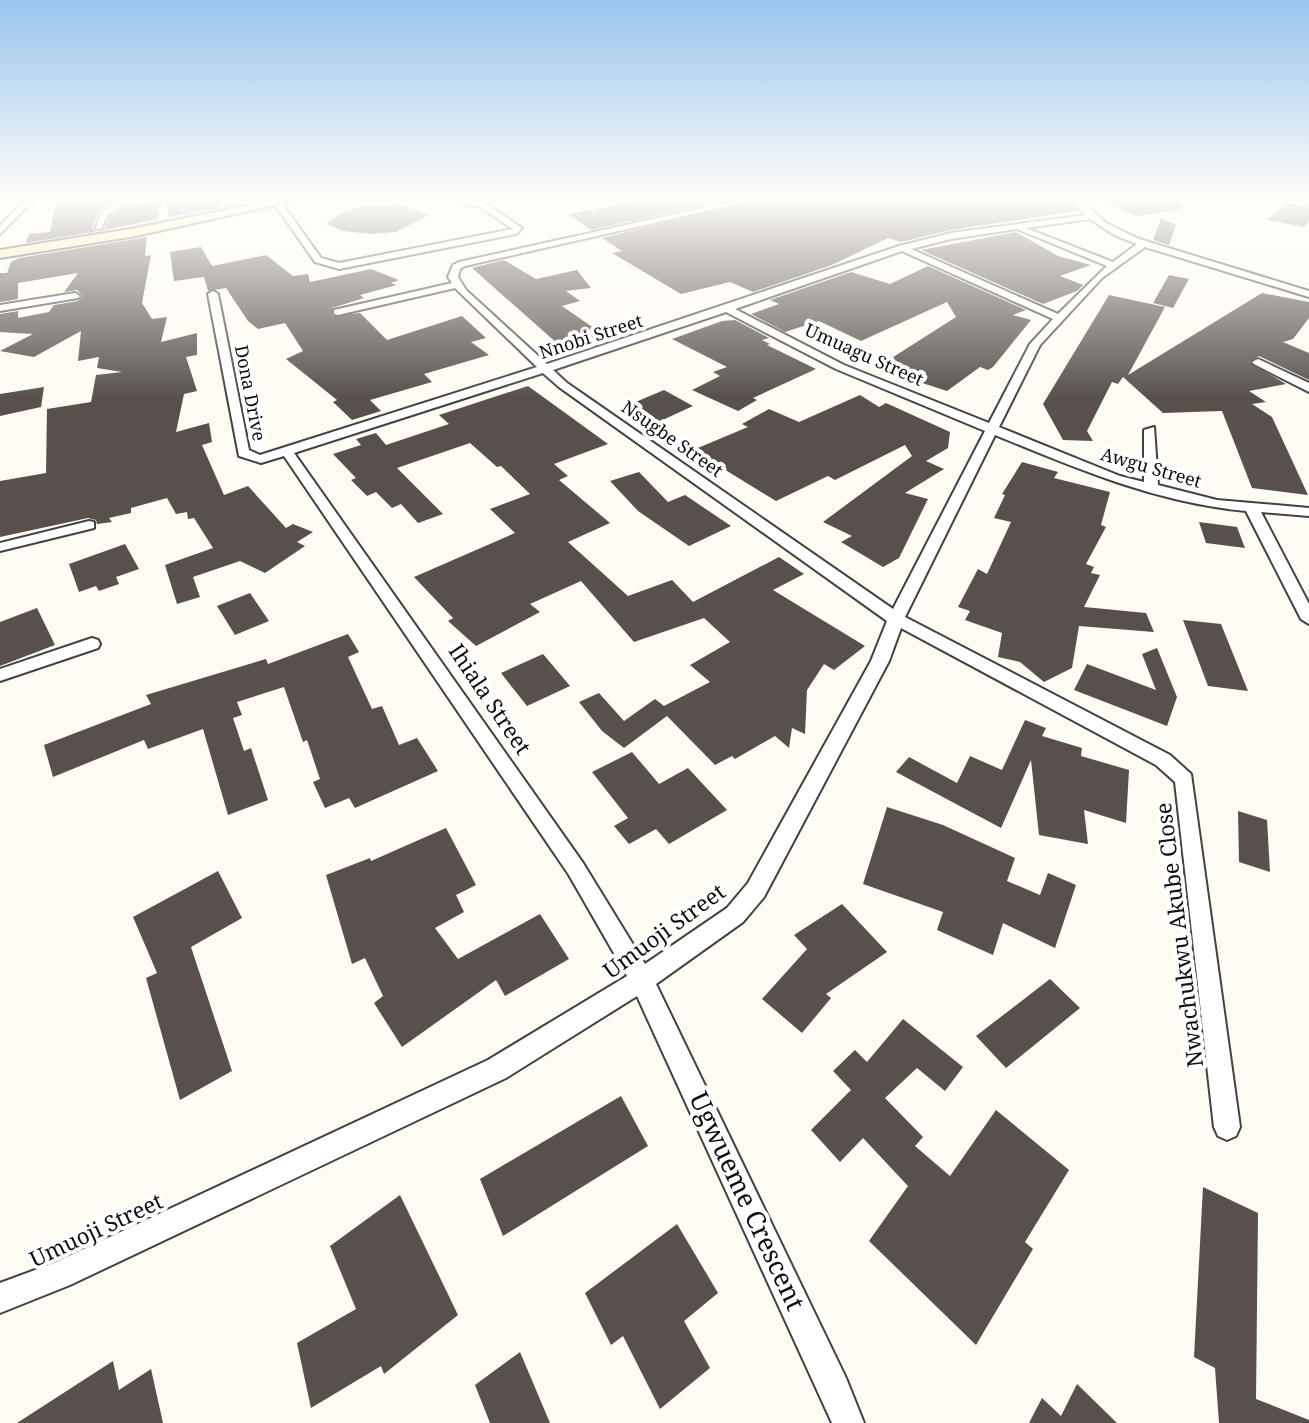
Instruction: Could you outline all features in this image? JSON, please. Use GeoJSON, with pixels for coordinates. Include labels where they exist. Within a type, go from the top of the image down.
{"type":"FeatureCollection","features":[{"type":"Feature","properties":{"kind":"street"},"geometry":{"type":"LineString","coordinates":[[338,312],[457,285],[453,277],[460,265]]}},
{"type":"Feature","properties":{"kind":"street","name":"Nnobi Street"},"geometry":{"type":"LineString","coordinates":[[288,453],[851,265]]}},
{"type":"Feature","properties":{"kind":"street"},"geometry":{"type":"LineString","coordinates":[[941,265],[1057,317]]}},
{"type":"Feature","properties":{"kind":"street","name":"Umuoji Street"},"geometry":{"type":"LineString","coordinates":[[0,1298],[60,1275],[497,1069],[642,980],[735,915],[756,890],[880,661],[896,619],[1035,344],[1057,317],[1112,265]]}},
{"type":"Feature","properties":{"kind":"street"},"geometry":{"type":"LineString","coordinates":[[1222,265],[1309,294]]}},
{"type":"Feature","properties":{"kind":"street","name":"Nsugbe Street"},"geometry":{"type":"LineString","coordinates":[[457,285],[546,368],[618,425],[896,619]]}},
{"type":"Feature","properties":{"kind":"street","name":"Dona Drive"},"geometry":{"type":"LineString","coordinates":[[213,294],[243,450],[246,456],[261,459],[288,453]]}},
{"type":"Feature","properties":{"kind":"street"},"geometry":{"type":"LineString","coordinates":[[0,308],[75,296]]}},
{"type":"Feature","properties":{"kind":"street","name":"Umuagu Street"},"geometry":{"type":"LineString","coordinates":[[726,308],[840,367],[990,429]]}},
{"type":"Feature","properties":{"kind":"street"},"geometry":{"type":"LineString","coordinates":[[1258,362],[1309,388]]}},
{"type":"Feature","properties":{"kind":"street","name":"Awgu Street"},"geometry":{"type":"LineString","coordinates":[[990,429],[1151,490],[1252,508],[1309,512]]}},
{"type":"Feature","properties":{"kind":"street"},"geometry":{"type":"LineString","coordinates":[[1150,430],[1151,490]]}},
{"type":"Feature","properties":{"kind":"street","name":"Ihiala Street"},"geometry":{"type":"LineString","coordinates":[[288,453],[576,869],[642,980]]}},
{"type":"Feature","properties":{"kind":"street"},"geometry":{"type":"LineString","coordinates":[[1252,508],[1309,619]]}},
{"type":"Feature","properties":{"kind":"street"},"geometry":{"type":"LineString","coordinates":[[0,547],[89,525]]}},
{"type":"Feature","properties":{"kind":"street","name":"Nwachukwu Akube Close"},"geometry":{"type":"LineString","coordinates":[[896,619],[1163,760],[1184,779],[1227,1127]]}},
{"type":"Feature","properties":{"kind":"street"},"geometry":{"type":"LineString","coordinates":[[0,675],[92,644]]}},
{"type":"Feature","properties":{"kind":"street","name":"Ugwueme Crescent"},"geometry":{"type":"LineString","coordinates":[[642,980],[829,1375],[848,1423]]}},
{"type":"Feature","properties":{"kind":"building"},"geometry":{"type":"Polygon","coordinates":[[[10,265],[149,265],[142,303],[152,319],[167,317],[161,342],[197,333],[197,355],[186,357],[197,391],[184,394],[176,432],[209,423],[212,442],[202,445],[224,495],[248,486],[286,528],[293,524],[313,532],[297,542],[305,546],[265,573],[240,561],[193,577],[200,597],[177,604],[165,565],[213,548],[194,518],[188,519],[187,512],[176,514],[167,498],[131,508],[131,513],[109,518],[112,522],[97,524],[96,520],[88,518],[0,537],[0,481],[46,473],[47,409],[91,402],[96,375],[122,372],[97,368],[99,357],[78,361],[81,331],[34,357],[0,351],[33,334],[0,332],[0,314],[18,311],[18,318],[49,312],[54,305],[78,301],[83,296],[77,290],[64,292],[78,273],[18,283],[18,299],[0,302],[0,273],[7,273],[10,265]]]}},
{"type":"Feature","properties":{"kind":"building"},"geometry":{"type":"Polygon","coordinates":[[[172,265],[279,265],[293,276],[308,274],[310,282],[371,269],[399,280],[391,283],[397,285],[360,295],[364,298],[332,308],[332,316],[360,313],[387,340],[462,316],[486,338],[471,342],[489,355],[424,374],[432,382],[370,400],[381,411],[352,420],[333,402],[337,400],[286,359],[303,351],[285,323],[258,329],[248,321],[226,288],[208,291],[204,277],[174,281],[172,265]]]}},
{"type":"Feature","properties":{"kind":"building"},"geometry":{"type":"Polygon","coordinates":[[[513,265],[536,279],[577,270],[591,288],[566,291],[580,301],[562,306],[604,335],[563,348],[472,268],[513,265]]]}},
{"type":"Feature","properties":{"kind":"building"},"geometry":{"type":"Polygon","coordinates":[[[633,265],[831,265],[753,292],[730,282],[681,294],[633,265]]]}},
{"type":"Feature","properties":{"kind":"building"},"geometry":{"type":"Polygon","coordinates":[[[956,265],[1090,265],[1060,276],[1083,285],[1077,291],[1043,304],[956,265]]]}},
{"type":"Feature","properties":{"kind":"building"},"geometry":{"type":"Polygon","coordinates":[[[928,266],[1026,310],[1013,315],[1031,320],[993,367],[988,370],[980,367],[947,391],[876,368],[956,317],[947,302],[861,341],[819,321],[785,332],[751,314],[779,304],[770,300],[851,272],[890,284],[928,266]]]}},
{"type":"Feature","properties":{"kind":"building"},"geometry":{"type":"Polygon","coordinates":[[[1169,275],[1189,279],[1173,308],[1153,303],[1169,275]]]}},
{"type":"Feature","properties":{"kind":"building"},"geometry":{"type":"Polygon","coordinates":[[[1262,293],[1309,302],[1309,318],[1293,339],[1283,342],[1309,353],[1309,380],[1259,356],[1249,362],[1286,384],[1249,391],[1266,402],[1252,404],[1272,417],[1308,495],[1252,488],[1222,411],[1163,413],[1123,377],[1118,384],[1112,382],[1087,431],[1093,441],[1063,440],[1043,404],[1109,295],[1165,307],[1128,375],[1262,293]]]}},
{"type":"Feature","properties":{"kind":"building"},"geometry":{"type":"Polygon","coordinates":[[[735,320],[769,338],[762,340],[770,344],[767,345],[816,369],[753,398],[757,400],[738,411],[692,390],[720,376],[713,372],[727,367],[672,339],[722,321],[735,320]]]}},
{"type":"Feature","properties":{"kind":"building"},"geometry":{"type":"Polygon","coordinates":[[[528,386],[608,444],[554,464],[568,476],[559,480],[610,523],[568,542],[628,596],[672,580],[693,602],[779,557],[804,574],[773,590],[865,646],[834,670],[824,664],[807,690],[805,734],[792,728],[789,748],[775,736],[735,759],[732,756],[715,765],[667,716],[624,748],[602,731],[579,702],[599,693],[624,721],[655,699],[664,706],[710,682],[690,665],[730,642],[704,618],[634,642],[581,581],[530,604],[540,612],[476,646],[448,621],[453,618],[414,577],[515,533],[490,509],[530,494],[501,466],[497,467],[470,443],[397,468],[443,514],[418,523],[401,504],[392,508],[376,492],[367,496],[351,480],[356,478],[333,454],[361,445],[356,439],[376,433],[386,445],[449,424],[439,415],[528,386]]]}},
{"type":"Feature","properties":{"kind":"building"},"geometry":{"type":"Polygon","coordinates":[[[44,387],[41,407],[0,416],[0,394],[44,387]]]}},
{"type":"Feature","properties":{"kind":"building"},"geometry":{"type":"Polygon","coordinates":[[[664,390],[693,406],[656,423],[626,406],[664,390]]]}},
{"type":"Feature","properties":{"kind":"building"},"geometry":{"type":"Polygon","coordinates":[[[860,395],[879,407],[886,403],[950,432],[948,448],[926,461],[944,469],[905,493],[928,499],[899,558],[883,567],[841,542],[852,536],[823,522],[912,456],[905,445],[835,480],[828,476],[776,501],[693,450],[748,427],[742,424],[769,409],[799,422],[860,395]]]}},
{"type":"Feature","properties":{"kind":"building"},"geometry":{"type":"Polygon","coordinates":[[[1022,462],[1058,472],[1054,478],[1110,492],[1101,525],[1106,527],[1086,564],[1094,567],[1091,573],[1100,575],[1084,607],[1146,613],[1154,632],[1079,626],[1072,668],[1044,682],[1020,662],[998,657],[1002,633],[965,620],[970,611],[958,607],[978,569],[987,574],[1011,522],[994,518],[1005,495],[1002,494],[1022,462]]]}},
{"type":"Feature","properties":{"kind":"building"},"geometry":{"type":"Polygon","coordinates":[[[639,472],[668,502],[685,495],[731,526],[689,546],[638,511],[610,481],[639,472]]]}},
{"type":"Feature","properties":{"kind":"building"},"geometry":{"type":"Polygon","coordinates":[[[1199,522],[1237,527],[1245,548],[1206,543],[1199,522]]]}},
{"type":"Feature","properties":{"kind":"building"},"geometry":{"type":"Polygon","coordinates":[[[125,544],[139,569],[116,577],[119,584],[99,591],[96,586],[79,592],[69,564],[125,544]]]}},
{"type":"Feature","properties":{"kind":"building"},"geometry":{"type":"Polygon","coordinates":[[[250,593],[269,621],[235,635],[217,606],[250,593]]]}},
{"type":"Feature","properties":{"kind":"building"},"geometry":{"type":"Polygon","coordinates":[[[37,608],[55,645],[0,666],[0,622],[37,608]]]}},
{"type":"Feature","properties":{"kind":"building"},"geometry":{"type":"Polygon","coordinates":[[[1183,620],[1221,624],[1248,691],[1208,686],[1183,620]]]}},
{"type":"Feature","properties":{"kind":"building"},"geometry":{"type":"Polygon","coordinates":[[[348,634],[359,652],[348,657],[372,709],[382,706],[399,745],[417,738],[438,771],[355,808],[349,798],[325,808],[313,782],[320,779],[307,740],[303,742],[284,687],[237,702],[242,715],[233,718],[244,751],[251,748],[268,800],[228,815],[203,729],[148,749],[144,740],[53,777],[44,745],[151,704],[146,695],[266,659],[268,664],[348,634]]]}},
{"type":"Feature","properties":{"kind":"building"},"geometry":{"type":"Polygon","coordinates":[[[1157,648],[1177,697],[1167,726],[1074,690],[1087,664],[1156,690],[1142,654],[1157,648]]]}},
{"type":"Feature","properties":{"kind":"building"},"geometry":{"type":"Polygon","coordinates":[[[543,654],[570,686],[527,706],[501,673],[543,654]]]}},
{"type":"Feature","properties":{"kind":"building"},"geometry":{"type":"Polygon","coordinates":[[[1025,720],[1046,728],[1042,736],[1082,748],[1081,756],[1129,770],[1126,823],[1084,810],[1088,844],[1039,835],[1031,760],[1001,828],[896,772],[909,757],[957,783],[970,756],[1002,770],[1025,720]]]}},
{"type":"Feature","properties":{"kind":"building"},"geometry":{"type":"Polygon","coordinates":[[[632,752],[659,784],[688,768],[727,810],[669,844],[656,829],[629,844],[614,826],[628,818],[592,772],[632,752]]]}},
{"type":"Feature","properties":{"kind":"building"},"geometry":{"type":"Polygon","coordinates":[[[887,807],[943,825],[1015,858],[1007,881],[1040,895],[1048,873],[1076,885],[1055,948],[1003,923],[993,955],[937,930],[943,912],[863,884],[887,807]]]}},
{"type":"Feature","properties":{"kind":"building"},"geometry":{"type":"Polygon","coordinates":[[[1238,811],[1267,820],[1270,872],[1239,862],[1238,811]]]}},
{"type":"Feature","properties":{"kind":"building"},"geometry":{"type":"Polygon","coordinates":[[[446,828],[476,885],[456,895],[464,912],[435,928],[458,959],[540,914],[569,959],[505,996],[496,980],[402,1047],[374,1003],[383,996],[365,958],[352,964],[326,875],[370,858],[371,861],[446,828]]]}},
{"type":"Feature","properties":{"kind":"building"},"geometry":{"type":"Polygon","coordinates":[[[218,871],[242,918],[191,947],[232,1071],[180,1100],[146,978],[157,973],[133,917],[218,871]]]}},
{"type":"Feature","properties":{"kind":"building"},"geometry":{"type":"Polygon","coordinates":[[[842,904],[887,952],[826,994],[831,998],[802,1033],[762,999],[807,949],[794,935],[842,904]]]}},
{"type":"Feature","properties":{"kind":"building"},"geometry":{"type":"Polygon","coordinates":[[[1050,979],[1080,1008],[1006,1068],[976,1036],[1050,979]]]}},
{"type":"Feature","properties":{"kind":"building"},"geometry":{"type":"Polygon","coordinates":[[[903,1019],[963,1067],[945,1091],[917,1068],[885,1098],[923,1137],[915,1146],[950,1176],[996,1110],[1069,1170],[1025,1242],[1033,1249],[976,1345],[869,1241],[908,1186],[863,1138],[840,1162],[811,1130],[851,1090],[833,1071],[855,1050],[867,1062],[903,1019]]]}},
{"type":"Feature","properties":{"kind":"building"},"geometry":{"type":"Polygon","coordinates":[[[621,1096],[648,1146],[503,1236],[480,1179],[621,1096]]]}},
{"type":"Feature","properties":{"kind":"building"},"geometry":{"type":"Polygon","coordinates":[[[1203,1187],[1258,1213],[1256,1399],[1309,1420],[1309,1423],[1219,1423],[1215,1368],[1194,1357],[1203,1187]]]}},
{"type":"Feature","properties":{"kind":"building"},"geometry":{"type":"Polygon","coordinates":[[[400,1195],[458,1315],[384,1374],[381,1366],[311,1408],[297,1343],[356,1309],[330,1246],[400,1195]]]}},
{"type":"Feature","properties":{"kind":"building"},"geometry":{"type":"Polygon","coordinates":[[[677,1224],[718,1293],[684,1321],[710,1368],[660,1409],[623,1336],[611,1345],[585,1293],[677,1224]]]}},
{"type":"Feature","properties":{"kind":"building"},"geometry":{"type":"Polygon","coordinates":[[[520,1352],[550,1423],[490,1423],[475,1385],[520,1352]]]}},
{"type":"Feature","properties":{"kind":"building"},"geometry":{"type":"Polygon","coordinates":[[[113,1361],[119,1390],[151,1369],[163,1423],[17,1423],[113,1361]]]}},
{"type":"Feature","properties":{"kind":"building"},"geometry":{"type":"Polygon","coordinates":[[[1077,1384],[1117,1423],[1029,1423],[1042,1398],[1061,1416],[1077,1384]]]}}]}
